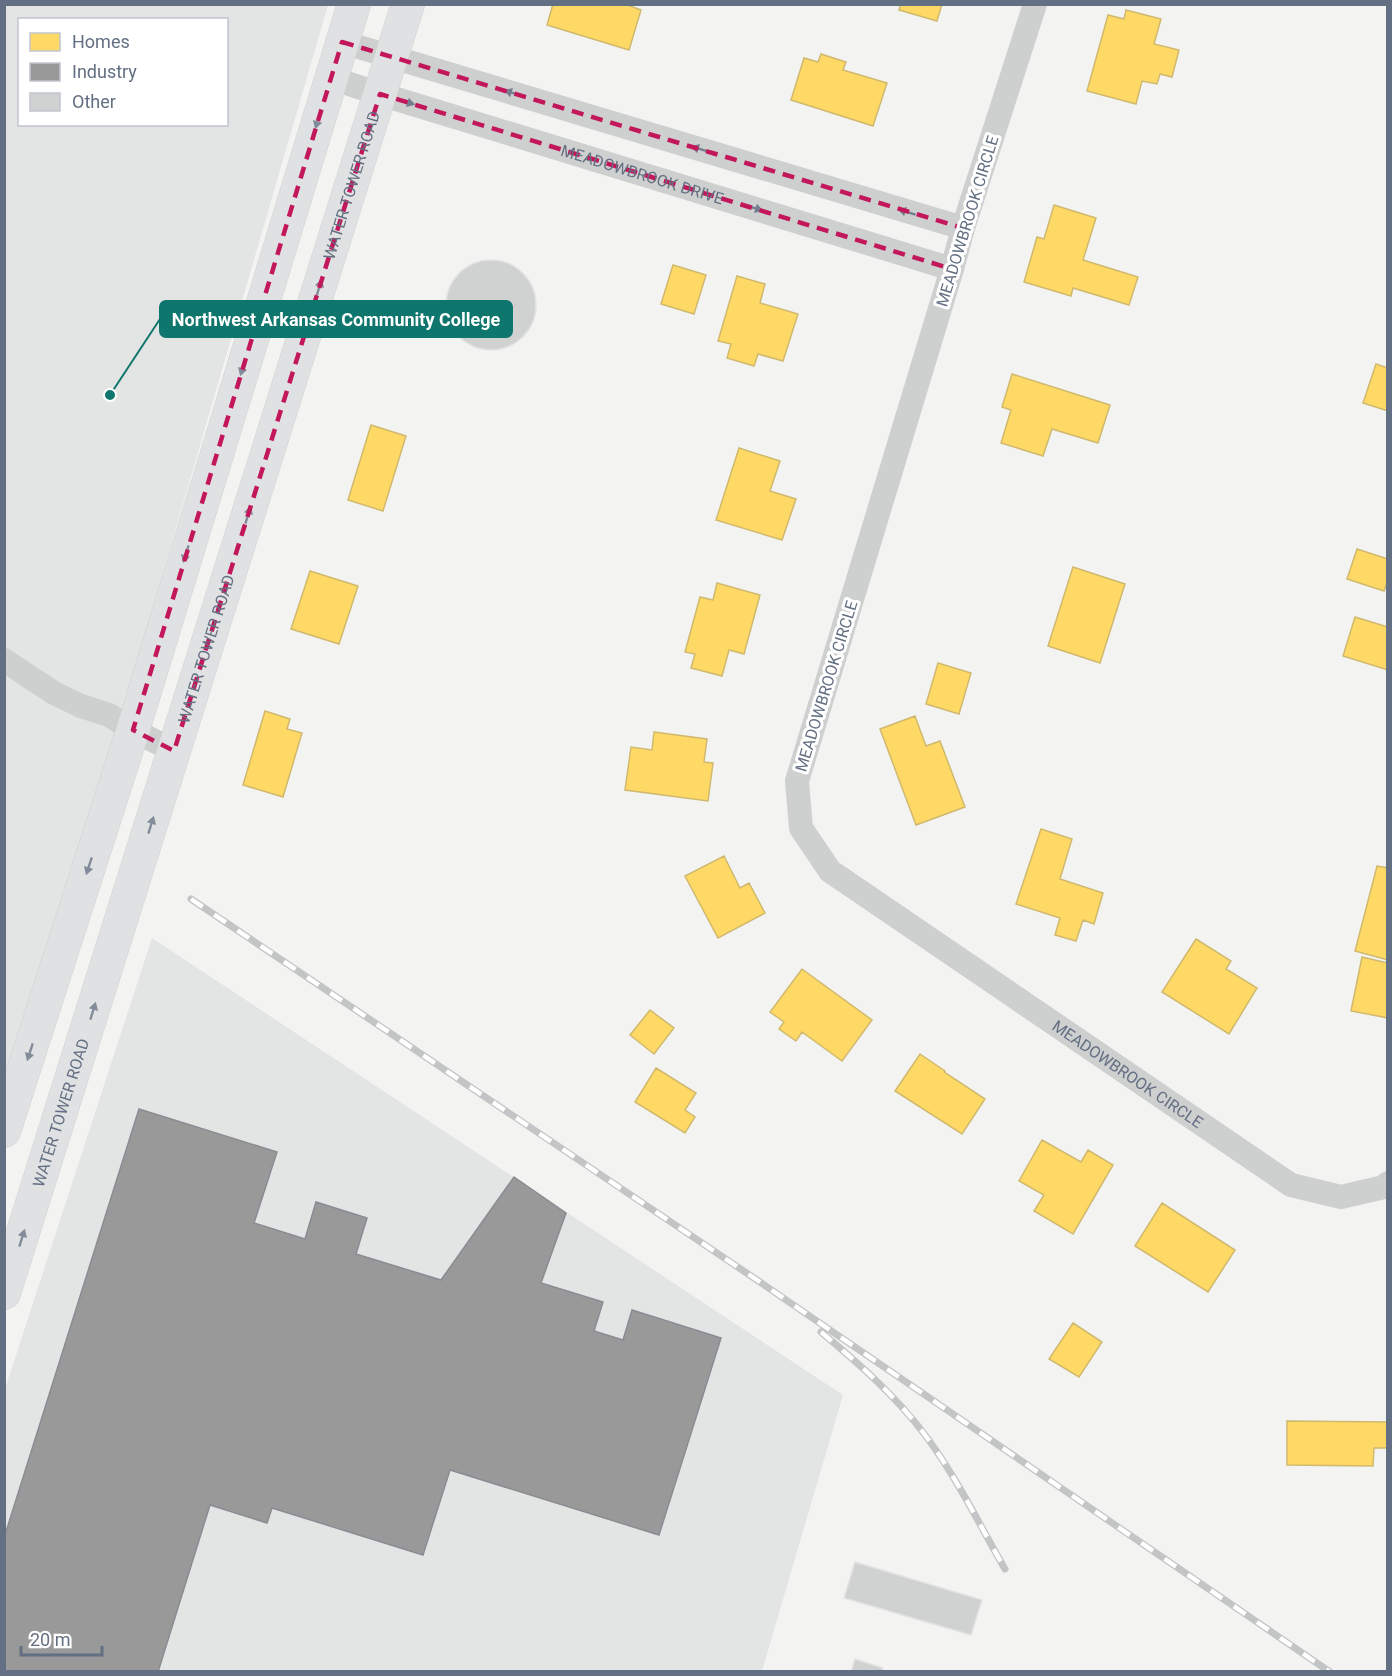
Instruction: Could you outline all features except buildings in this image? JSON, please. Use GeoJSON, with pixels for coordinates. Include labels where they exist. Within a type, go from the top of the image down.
{"type":"FeatureCollection","features":[{"type":"Feature","properties":{"kind":"street"},"geometry":{"type":"LineString","coordinates":[[4,1131],[133,730],[354,4]]}},
{"type":"Feature","properties":{"kind":"street","name":"WATER TOWER ROAD"},"geometry":{"type":"LineString","coordinates":[[4,1293],[408,4]]}},
{"type":"Feature","properties":{"kind":"street","name":"MEADOWBROOK CIRCLE"},"geometry":{"type":"LineString","coordinates":[[1035,4],[963,228],[797,782],[801,828],[830,871],[1291,1185],[1341,1197],[1384,1187],[1388,1182]]}},
{"type":"Feature","properties":{"kind":"street"},"geometry":{"type":"LineString","coordinates":[[342,42],[963,228]]}},
{"type":"Feature","properties":{"kind":"street","name":"MEADOWBROOK DRIVE"},"geometry":{"type":"LineString","coordinates":[[331,78],[952,269]]}},
{"type":"Feature","properties":{"kind":"street"},"geometry":{"type":"LineString","coordinates":[[4,660],[54,693],[81,706],[109,715],[174,751]]}},
{"type":"Feature","properties":{"kind":"highlighted area"},"geometry":{"type":"Polygon","coordinates":[[[342,42],[963,228],[952,269],[380,94],[174,751],[133,730],[342,42]]]}},
{"type":"Feature","properties":{"kind":"shaded area"},"geometry":{"type":"Polygon","coordinates":[[[5,5],[328,5],[136,666],[5,1084],[5,5]]]}},
{"type":"Feature","properties":{"kind":"shaded area"},"geometry":{"type":"Polygon","coordinates":[[[152,938],[843,1395],[762,1671],[5,1672],[5,1389],[152,938]]]}},
{"type":"Feature","properties":{"kind":"railway"},"geometry":{"type":"LineString","coordinates":[[191,899],[757,1280],[1330,1672]]}},
{"type":"Feature","properties":{"kind":"railway"},"geometry":{"type":"LineString","coordinates":[[821,1332],[889,1393],[925,1435],[957,1484],[1005,1569]]}},
{"type":"Feature","properties":{"kind":"place","name":"Northwest Arkansas Community College"},"geometry":{"type":"Point","coordinates":[110,395]}}]}
